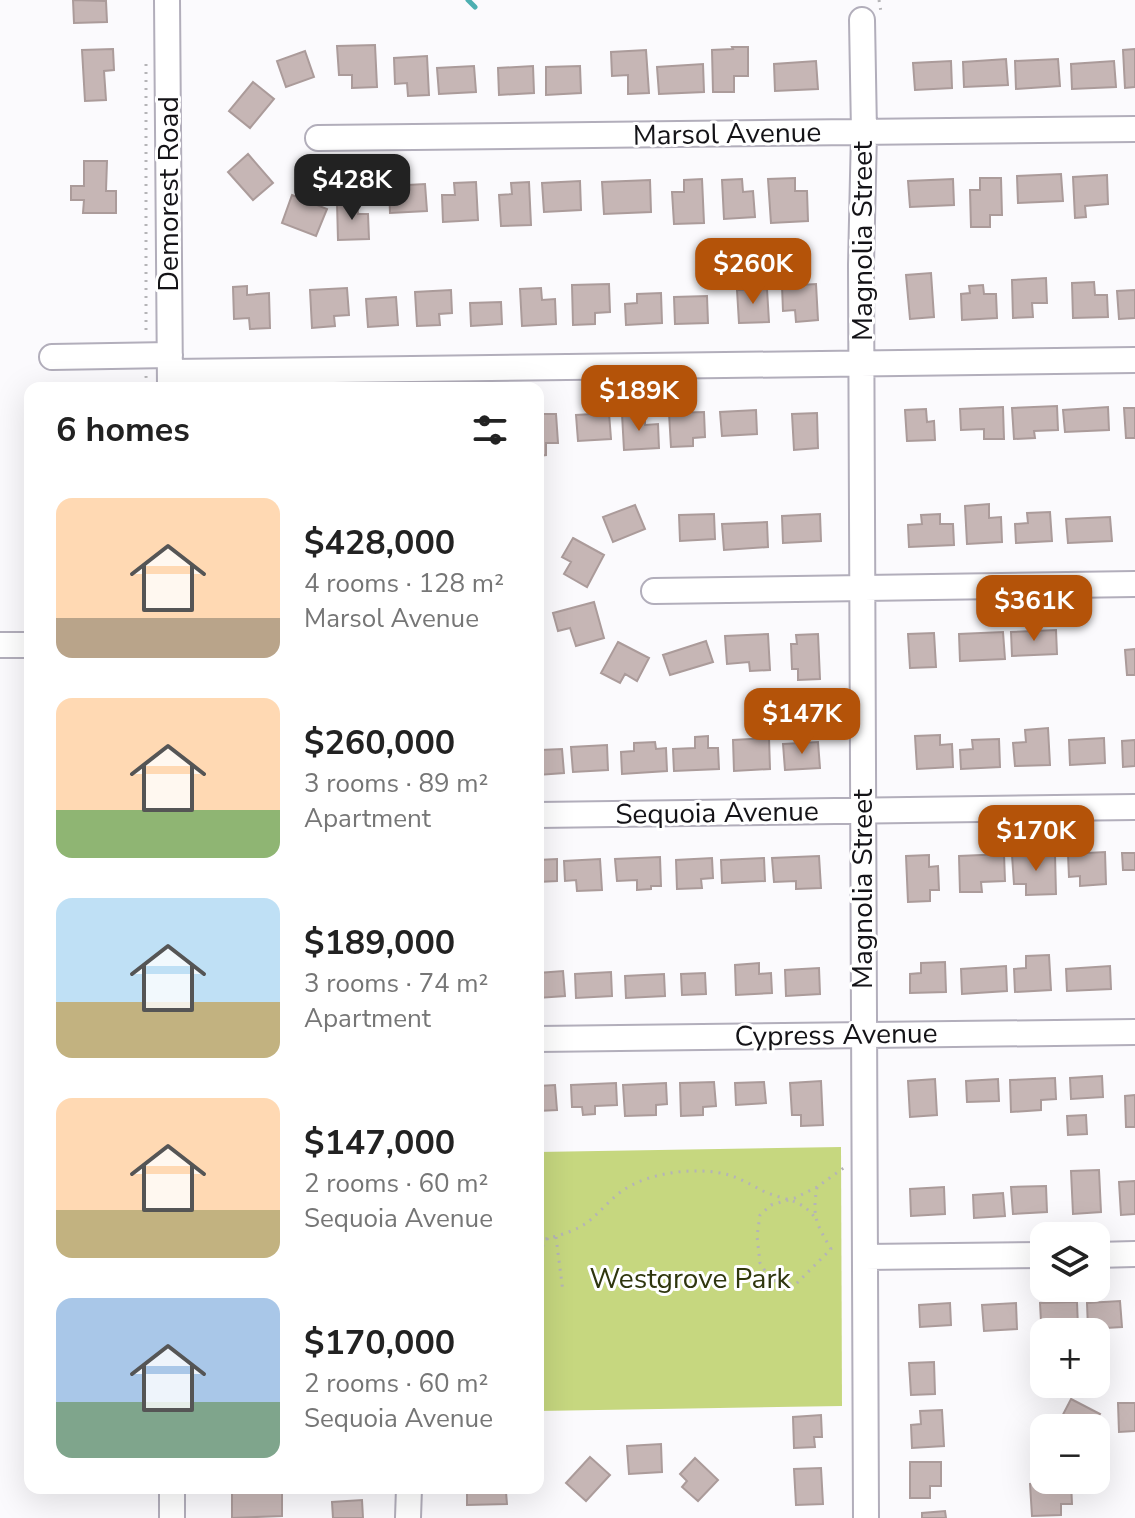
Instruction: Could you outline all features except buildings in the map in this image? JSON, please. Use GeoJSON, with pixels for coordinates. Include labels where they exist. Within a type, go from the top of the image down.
{"type":"FeatureCollection","features":[{"type":"Feature","properties":{"kind":"street","name":"Demorest Road"},"geometry":{"type":"LineString","coordinates":[[164,368],[167,0]]}},
{"type":"Feature","properties":{"kind":"street","name":"Magnolia Street"},"geometry":{"type":"LineString","coordinates":[[862,20],[866,1518]]}},
{"type":"Feature","properties":{"kind":"street","name":"Marsol Avenue"},"geometry":{"type":"LineString","coordinates":[[318,138],[1135,129]]}},
{"type":"Feature","properties":{"kind":"street"},"geometry":{"type":"LineString","coordinates":[[52,357],[164,368],[414,379],[862,363],[1135,360]]}},
{"type":"Feature","properties":{"kind":"street"},"geometry":{"type":"LineString","coordinates":[[654,591],[1135,584]]}},
{"type":"Feature","properties":{"kind":"street"},"geometry":{"type":"LineString","coordinates":[[0,645],[24,645]]}},
{"type":"Feature","properties":{"kind":"street","name":"Sequoia Avenue"},"geometry":{"type":"LineString","coordinates":[[544,815],[1135,807]]}},
{"type":"Feature","properties":{"kind":"street","name":"Cypress Avenue"},"geometry":{"type":"LineString","coordinates":[[544,1039],[1135,1032]]}},
{"type":"Feature","properties":{"kind":"street"},"geometry":{"type":"LineString","coordinates":[[1110,1255],[1135,1254]]}},
{"type":"Feature","properties":{"kind":"street"},"geometry":{"type":"LineString","coordinates":[[865,1257],[1030,1255]]}},
{"type":"Feature","properties":{"kind":"street"},"geometry":{"type":"LineString","coordinates":[[172,1494],[172,1518]]}},
{"type":"Feature","properties":{"kind":"street"},"geometry":{"type":"LineString","coordinates":[[408,1518],[409,1494]]}},
{"type":"Feature","properties":{"kind":"path"},"geometry":{"type":"LineString","coordinates":[[146,61],[164,368]]}},
{"type":"Feature","properties":{"kind":"path"},"geometry":{"type":"LineString","coordinates":[[544,1239],[584,1225],[622,1191],[644,1179],[672,1173],[728,1175],[787,1200],[798,1203],[808,1208],[816,1219],[831,1249],[796,1284],[780,1284],[769,1277],[760,1263],[757,1236],[760,1215],[771,1205],[787,1200],[817,1187],[845,1167]]}},
{"type":"Feature","properties":{"kind":"path"},"geometry":{"type":"LineString","coordinates":[[816,1219],[817,1187]]}},
{"type":"Feature","properties":{"kind":"path"},"geometry":{"type":"LineString","coordinates":[[556,1237],[563,1292]]}},
{"type":"Feature","properties":{"kind":"path"},"geometry":{"type":"LineString","coordinates":[[544,1244],[548,1238]]}},
{"type":"Feature","properties":{"kind":"green space","name":"Westgrove Park"},"geometry":{"type":"Polygon","coordinates":[[[841,1147],[842,1406],[544,1411],[544,1152],[841,1147]]]}},
{"type":"Feature","properties":{"kind":"waterway"},"geometry":{"type":"LineString","coordinates":[[468,0],[475,7]]}}]}
